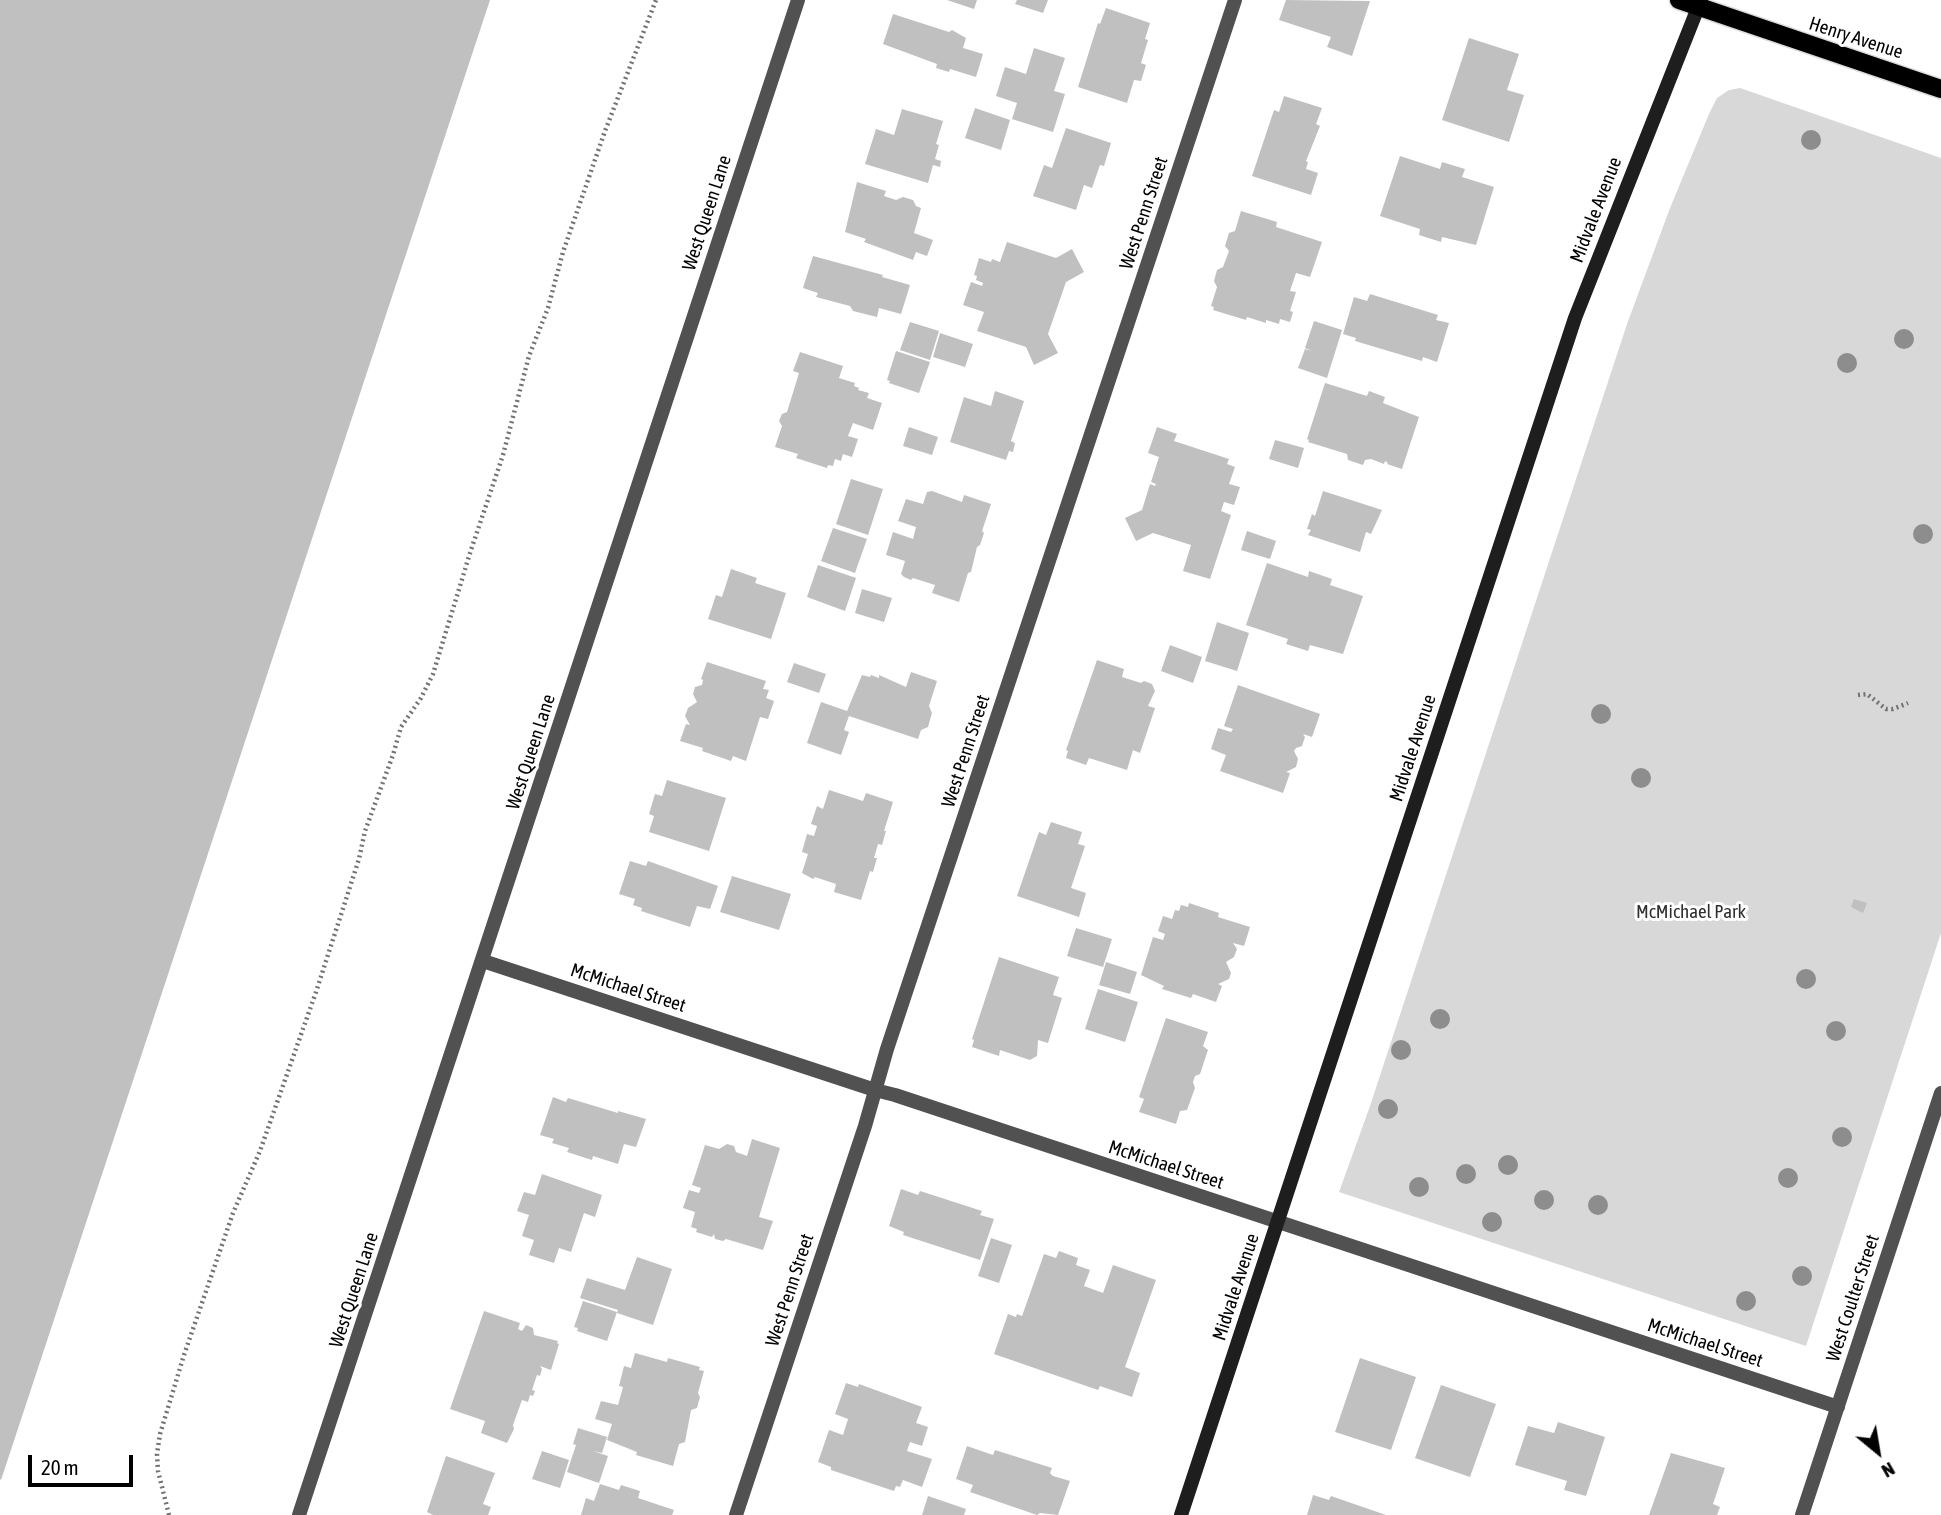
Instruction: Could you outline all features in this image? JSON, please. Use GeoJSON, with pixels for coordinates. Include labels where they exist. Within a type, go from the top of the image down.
{"type":"FeatureCollection","features":[{"type":"Feature","properties":{"kind":"main road","name":"Henry Avenue"},"geometry":{"type":"LineString","coordinates":[[1679,0],[1700,3],[1941,89]]}},
{"type":"Feature","properties":{"kind":"street","name":"West Queen Lane"},"geometry":{"type":"LineString","coordinates":[[299,1515],[798,0]]}},
{"type":"Feature","properties":{"kind":"street","name":"West Penn Street"},"geometry":{"type":"LineString","coordinates":[[736,1515],[1235,0]]}},
{"type":"Feature","properties":{"kind":"street","name":"Midvale Avenue"},"geometry":{"type":"LineString","coordinates":[[1181,1515],[1575,317],[1700,3]]}},
{"type":"Feature","properties":{"kind":"street","name":"McMichael Street"},"geometry":{"type":"LineString","coordinates":[[483,961],[1838,1407]]}},
{"type":"Feature","properties":{"kind":"street","name":"West Coulter Street"},"geometry":{"type":"LineString","coordinates":[[1802,1515],[1941,1093]]}},
{"type":"Feature","properties":{"kind":"path"},"geometry":{"type":"LineString","coordinates":[[169,1515],[158,1471],[157,1454],[160,1434],[184,1355],[233,1213],[260,1150],[316,992],[359,859],[365,831],[401,727],[421,698],[433,674],[503,454],[529,356],[548,307],[563,252],[605,131],[656,0]]}},
{"type":"Feature","properties":{"kind":"path"},"geometry":{"type":"LineString","coordinates":[[1858,695],[1867,694],[1886,709],[1908,704]]}},
{"type":"Feature","properties":{"kind":"green space","name":"McMichael Park"},"geometry":{"type":"Polygon","coordinates":[[[1740,88],[1941,158],[1941,933],[1806,1346],[1339,1192],[1370,1106],[1627,324],[1670,208],[1709,114],[1717,98],[1729,90],[1740,88]]]}},
{"type":"Feature","properties":{"kind":"building"},"geometry":{"type":"Polygon","coordinates":[[[0,0],[490,0],[1,1480],[0,1479],[0,0]]]}},
{"type":"Feature","properties":{"kind":"building"},"geometry":{"type":"Polygon","coordinates":[[[947,0],[977,0],[974,9],[947,0]]]}},
{"type":"Feature","properties":{"kind":"building"},"geometry":{"type":"Polygon","coordinates":[[[1017,0],[1048,0],[1043,13],[1015,4],[1017,0]]]}},
{"type":"Feature","properties":{"kind":"building"},"geometry":{"type":"Polygon","coordinates":[[[1286,0],[1370,1],[1352,56],[1327,47],[1331,37],[1279,20],[1286,0]]]}},
{"type":"Feature","properties":{"kind":"building"},"geometry":{"type":"Polygon","coordinates":[[[1106,8],[1150,23],[1141,63],[1146,65],[1141,81],[1134,80],[1127,103],[1078,87],[1098,23],[1100,24],[1106,8]]]}},
{"type":"Feature","properties":{"kind":"building"},"geometry":{"type":"Polygon","coordinates":[[[893,14],[949,32],[952,30],[966,38],[963,48],[983,54],[976,77],[936,68],[937,64],[883,44],[893,14]]]}},
{"type":"Feature","properties":{"kind":"building"},"geometry":{"type":"Polygon","coordinates":[[[1469,38],[1519,54],[1507,90],[1524,95],[1509,142],[1442,120],[1469,38]]]}},
{"type":"Feature","properties":{"kind":"building"},"geometry":{"type":"Polygon","coordinates":[[[1034,48],[1065,58],[1054,91],[1065,94],[1053,132],[1012,119],[1017,103],[996,96],[1005,67],[1026,74],[1034,48]]]}},
{"type":"Feature","properties":{"kind":"building"},"geometry":{"type":"Polygon","coordinates":[[[1284,96],[1322,108],[1316,124],[1320,126],[1306,161],[1306,169],[1318,173],[1311,195],[1252,176],[1274,110],[1279,112],[1284,96]]]}},
{"type":"Feature","properties":{"kind":"building"},"geometry":{"type":"Polygon","coordinates":[[[975,108],[1010,120],[1001,150],[965,138],[975,108]]]}},
{"type":"Feature","properties":{"kind":"building"},"geometry":{"type":"Polygon","coordinates":[[[902,109],[943,121],[936,144],[939,145],[935,159],[941,161],[940,167],[933,165],[928,183],[865,164],[876,129],[894,135],[902,109]]]}},
{"type":"Feature","properties":{"kind":"building"},"geometry":{"type":"Polygon","coordinates":[[[1066,128],[1111,143],[1104,166],[1100,165],[1092,188],[1084,185],[1076,210],[1033,196],[1044,165],[1052,168],[1066,128]]]}},
{"type":"Feature","properties":{"kind":"building"},"geometry":{"type":"Polygon","coordinates":[[[1400,156],[1440,169],[1442,162],[1465,169],[1462,177],[1494,187],[1476,245],[1442,237],[1441,242],[1419,235],[1420,229],[1380,216],[1400,156]]]}},
{"type":"Feature","properties":{"kind":"building"},"geometry":{"type":"Polygon","coordinates":[[[857,182],[886,191],[884,196],[896,200],[903,197],[913,200],[916,206],[921,208],[914,233],[933,240],[927,256],[916,252],[913,260],[845,232],[857,182]]]}},
{"type":"Feature","properties":{"kind":"building"},"geometry":{"type":"Polygon","coordinates":[[[1241,211],[1277,222],[1276,227],[1322,242],[1310,277],[1296,273],[1290,291],[1296,292],[1290,311],[1293,312],[1290,322],[1280,319],[1279,324],[1266,320],[1266,323],[1247,317],[1246,320],[1213,310],[1214,307],[1211,306],[1217,287],[1214,281],[1217,270],[1223,267],[1229,251],[1225,246],[1229,233],[1235,231],[1241,211]]]}},
{"type":"Feature","properties":{"kind":"building"},"geometry":{"type":"Polygon","coordinates":[[[1007,242],[1056,258],[1072,249],[1084,272],[1066,282],[1048,334],[1058,353],[1034,365],[1026,347],[977,331],[984,312],[963,305],[971,282],[982,286],[983,283],[976,280],[977,276],[974,275],[979,258],[1000,262],[1007,242]]]}},
{"type":"Feature","properties":{"kind":"building"},"geometry":{"type":"Polygon","coordinates":[[[813,256],[910,285],[901,314],[879,308],[877,317],[816,297],[818,293],[803,288],[813,256]]]}},
{"type":"Feature","properties":{"kind":"building"},"geometry":{"type":"Polygon","coordinates":[[[1370,294],[1438,315],[1436,320],[1449,323],[1437,362],[1423,357],[1422,361],[1355,341],[1356,338],[1343,334],[1354,297],[1367,301],[1370,294]]]}},
{"type":"Feature","properties":{"kind":"building"},"geometry":{"type":"Polygon","coordinates":[[[1314,321],[1342,330],[1327,378],[1298,368],[1305,349],[1312,351],[1305,348],[1314,321]]]}},
{"type":"Feature","properties":{"kind":"building"},"geometry":{"type":"Polygon","coordinates":[[[910,322],[939,331],[930,360],[900,350],[910,322]]]}},
{"type":"Feature","properties":{"kind":"building"},"geometry":{"type":"Polygon","coordinates":[[[940,333],[973,344],[965,367],[933,357],[940,333]]]}},
{"type":"Feature","properties":{"kind":"building"},"geometry":{"type":"Polygon","coordinates":[[[896,351],[930,362],[919,393],[887,380],[896,351]]]}},
{"type":"Feature","properties":{"kind":"building"},"geometry":{"type":"Polygon","coordinates":[[[800,352],[843,366],[839,378],[855,383],[854,386],[859,388],[858,390],[869,393],[867,398],[882,403],[873,430],[853,423],[848,436],[858,439],[852,457],[843,454],[841,461],[835,459],[833,466],[828,465],[827,468],[796,458],[798,454],[775,447],[782,426],[779,421],[782,414],[787,412],[799,373],[793,371],[800,352]]]}},
{"type":"Feature","properties":{"kind":"building"},"geometry":{"type":"Polygon","coordinates":[[[1325,383],[1367,396],[1369,391],[1385,397],[1383,403],[1419,417],[1402,469],[1385,461],[1384,464],[1371,459],[1365,460],[1363,465],[1348,460],[1347,454],[1308,442],[1325,383]]]}},
{"type":"Feature","properties":{"kind":"building"},"geometry":{"type":"Polygon","coordinates":[[[995,391],[1024,401],[1011,441],[1015,443],[1013,452],[1009,451],[1006,460],[950,442],[964,397],[991,406],[995,391]]]}},
{"type":"Feature","properties":{"kind":"building"},"geometry":{"type":"Polygon","coordinates":[[[909,427],[938,437],[932,455],[903,446],[909,427]]]}},
{"type":"Feature","properties":{"kind":"building"},"geometry":{"type":"Polygon","coordinates":[[[1157,427],[1177,434],[1174,441],[1229,459],[1227,464],[1235,467],[1229,484],[1240,487],[1234,505],[1224,502],[1221,511],[1231,515],[1210,579],[1183,571],[1191,545],[1153,533],[1136,541],[1125,518],[1142,510],[1150,484],[1156,484],[1151,482],[1159,457],[1148,453],[1157,427]]]}},
{"type":"Feature","properties":{"kind":"building"},"geometry":{"type":"Polygon","coordinates":[[[1275,440],[1304,448],[1298,468],[1269,459],[1275,440]]]}},
{"type":"Feature","properties":{"kind":"building"},"geometry":{"type":"Polygon","coordinates":[[[851,479],[883,489],[868,535],[836,524],[851,479]]]}},
{"type":"Feature","properties":{"kind":"building"},"geometry":{"type":"Polygon","coordinates":[[[932,491],[962,502],[964,495],[991,504],[982,531],[984,533],[959,602],[932,593],[935,585],[904,577],[901,574],[905,561],[886,555],[893,532],[913,539],[916,527],[898,521],[906,499],[923,504],[927,492],[932,491]]]}},
{"type":"Feature","properties":{"kind":"building"},"geometry":{"type":"Polygon","coordinates":[[[1323,491],[1382,510],[1371,534],[1366,532],[1360,552],[1308,535],[1311,530],[1307,529],[1312,514],[1315,516],[1323,491]]]}},
{"type":"Feature","properties":{"kind":"building"},"geometry":{"type":"Polygon","coordinates":[[[833,528],[867,539],[855,573],[821,561],[833,528]]]}},
{"type":"Feature","properties":{"kind":"building"},"geometry":{"type":"Polygon","coordinates":[[[1247,531],[1276,541],[1270,559],[1241,550],[1247,531]]]}},
{"type":"Feature","properties":{"kind":"building"},"geometry":{"type":"Polygon","coordinates":[[[1267,563],[1308,577],[1309,571],[1332,579],[1330,585],[1363,596],[1343,654],[1310,645],[1308,651],[1286,644],[1288,639],[1246,625],[1267,563]]]}},
{"type":"Feature","properties":{"kind":"building"},"geometry":{"type":"Polygon","coordinates":[[[818,565],[856,578],[845,611],[807,597],[818,565]]]}},
{"type":"Feature","properties":{"kind":"building"},"geometry":{"type":"Polygon","coordinates":[[[731,569],[757,578],[755,583],[786,593],[771,639],[708,619],[716,595],[722,597],[731,569]]]}},
{"type":"Feature","properties":{"kind":"building"},"geometry":{"type":"Polygon","coordinates":[[[862,589],[892,598],[884,622],[855,613],[862,589]]]}},
{"type":"Feature","properties":{"kind":"building"},"geometry":{"type":"Polygon","coordinates":[[[1217,622],[1249,633],[1237,671],[1205,661],[1217,622]]]}},
{"type":"Feature","properties":{"kind":"building"},"geometry":{"type":"Polygon","coordinates":[[[1170,645],[1202,657],[1193,683],[1161,671],[1170,645]]]}},
{"type":"Feature","properties":{"kind":"building"},"geometry":{"type":"Polygon","coordinates":[[[1097,660],[1124,669],[1122,677],[1152,684],[1155,691],[1148,706],[1155,708],[1140,753],[1133,750],[1127,770],[1089,758],[1086,765],[1066,758],[1066,750],[1097,660]]]}},
{"type":"Feature","properties":{"kind":"building"},"geometry":{"type":"Polygon","coordinates":[[[707,662],[766,681],[763,689],[769,690],[766,698],[774,701],[768,719],[760,717],[746,761],[733,756],[731,761],[680,741],[686,724],[690,725],[685,716],[688,708],[697,702],[693,694],[695,687],[702,685],[701,679],[707,662]]]}},
{"type":"Feature","properties":{"kind":"building"},"geometry":{"type":"Polygon","coordinates":[[[794,663],[826,674],[819,693],[787,682],[794,663]]]}},
{"type":"Feature","properties":{"kind":"building"},"geometry":{"type":"Polygon","coordinates":[[[911,672],[937,681],[929,706],[932,713],[928,727],[921,730],[918,739],[849,716],[844,730],[849,732],[841,755],[807,743],[821,702],[847,711],[862,675],[879,678],[879,675],[906,687],[911,672]]]}},
{"type":"Feature","properties":{"kind":"building"},"geometry":{"type":"Polygon","coordinates":[[[1238,685],[1320,714],[1312,737],[1303,734],[1305,737],[1302,746],[1294,751],[1298,759],[1296,767],[1286,772],[1290,773],[1283,793],[1220,771],[1226,755],[1211,749],[1218,728],[1231,732],[1233,729],[1224,726],[1238,685]]]}},
{"type":"Feature","properties":{"kind":"building"},"geometry":{"type":"Polygon","coordinates":[[[667,780],[726,798],[709,851],[649,832],[654,816],[649,814],[655,794],[662,796],[667,780]]]}},
{"type":"Feature","properties":{"kind":"building"},"geometry":{"type":"Polygon","coordinates":[[[829,790],[863,801],[866,793],[893,802],[882,845],[878,844],[873,872],[870,871],[861,900],[834,892],[836,884],[815,877],[813,879],[802,873],[808,854],[802,852],[807,834],[814,836],[817,826],[811,824],[817,806],[823,809],[829,790]]]}},
{"type":"Feature","properties":{"kind":"building"},"geometry":{"type":"Polygon","coordinates":[[[1051,822],[1082,832],[1078,844],[1085,846],[1071,888],[1086,893],[1079,917],[1017,896],[1039,832],[1046,835],[1051,822]]]}},
{"type":"Feature","properties":{"kind":"building"},"geometry":{"type":"Polygon","coordinates":[[[630,861],[646,866],[648,861],[718,886],[710,909],[697,906],[690,927],[641,911],[642,908],[633,905],[635,899],[619,894],[630,861]]]}},
{"type":"Feature","properties":{"kind":"building"},"geometry":{"type":"Polygon","coordinates":[[[732,876],[791,894],[779,930],[720,912],[732,876]]]}},
{"type":"Feature","properties":{"kind":"building"},"geometry":{"type":"Polygon","coordinates":[[[1854,899],[1867,903],[1863,913],[1851,907],[1854,899]]]}},
{"type":"Feature","properties":{"kind":"building"},"geometry":{"type":"Polygon","coordinates":[[[1189,903],[1219,913],[1218,917],[1250,927],[1244,946],[1233,943],[1237,949],[1234,957],[1226,962],[1231,973],[1229,979],[1218,984],[1222,986],[1216,1002],[1193,994],[1191,998],[1162,989],[1164,986],[1141,975],[1153,937],[1163,940],[1165,934],[1158,931],[1163,916],[1172,919],[1175,910],[1179,911],[1181,905],[1188,907],[1189,903]]]}},
{"type":"Feature","properties":{"kind":"building"},"geometry":{"type":"Polygon","coordinates":[[[1076,928],[1112,939],[1103,967],[1067,956],[1076,928]]]}},
{"type":"Feature","properties":{"kind":"building"},"geometry":{"type":"Polygon","coordinates":[[[999,957],[1059,977],[1053,995],[1062,998],[1048,1043],[1038,1040],[1037,1056],[1030,1060],[1000,1050],[999,1056],[972,1047],[972,1039],[999,957]]]}},
{"type":"Feature","properties":{"kind":"building"},"geometry":{"type":"Polygon","coordinates":[[[1106,962],[1137,972],[1130,994],[1099,985],[1106,962]]]}},
{"type":"Feature","properties":{"kind":"building"},"geometry":{"type":"Polygon","coordinates":[[[1098,989],[1138,1002],[1125,1042],[1085,1029],[1098,989]]]}},
{"type":"Feature","properties":{"kind":"building"},"geometry":{"type":"Polygon","coordinates":[[[1166,1018],[1208,1032],[1203,1046],[1208,1050],[1200,1074],[1195,1076],[1195,1088],[1187,1110],[1180,1111],[1176,1124],[1139,1112],[1144,1099],[1139,1097],[1166,1018]]]}},
{"type":"Feature","properties":{"kind":"building"},"geometry":{"type":"Polygon","coordinates":[[[553,1097],[566,1102],[568,1098],[646,1119],[636,1147],[624,1144],[618,1164],[593,1156],[592,1160],[567,1152],[569,1148],[552,1143],[554,1139],[540,1135],[553,1097]]]}},
{"type":"Feature","properties":{"kind":"building"},"geometry":{"type":"Polygon","coordinates":[[[752,1139],[780,1148],[759,1217],[773,1221],[763,1250],[726,1239],[715,1239],[714,1234],[712,1237],[696,1232],[697,1229],[691,1227],[695,1212],[683,1208],[689,1190],[699,1193],[701,1188],[692,1185],[705,1145],[719,1149],[727,1144],[734,1146],[736,1152],[747,1156],[752,1139]]]}},
{"type":"Feature","properties":{"kind":"building"},"geometry":{"type":"Polygon","coordinates":[[[542,1174],[602,1195],[595,1217],[584,1213],[571,1252],[559,1248],[554,1263],[529,1255],[534,1240],[522,1236],[529,1215],[517,1211],[524,1192],[535,1195],[542,1174]]]}},
{"type":"Feature","properties":{"kind":"building"},"geometry":{"type":"Polygon","coordinates":[[[901,1189],[918,1195],[920,1191],[982,1211],[980,1215],[994,1219],[980,1260],[903,1235],[904,1232],[889,1226],[901,1189]]]}},
{"type":"Feature","properties":{"kind":"building"},"geometry":{"type":"Polygon","coordinates":[[[991,1238],[1012,1245],[999,1283],[978,1276],[991,1238]]]}},
{"type":"Feature","properties":{"kind":"building"},"geometry":{"type":"Polygon","coordinates":[[[1059,1251],[1078,1258],[1076,1265],[1090,1270],[1084,1286],[1103,1293],[1113,1265],[1156,1280],[1125,1367],[1140,1373],[1132,1397],[1100,1386],[1098,1390],[994,1354],[1008,1314],[1022,1316],[1044,1254],[1056,1258],[1059,1251]]]}},
{"type":"Feature","properties":{"kind":"building"},"geometry":{"type":"Polygon","coordinates":[[[637,1257],[672,1269],[653,1325],[580,1298],[587,1278],[625,1290],[637,1257]]]}},
{"type":"Feature","properties":{"kind":"building"},"geometry":{"type":"Polygon","coordinates":[[[583,1301],[617,1312],[607,1341],[577,1331],[578,1328],[574,1327],[583,1301]]]}},
{"type":"Feature","properties":{"kind":"building"},"geometry":{"type":"Polygon","coordinates":[[[484,1311],[520,1323],[518,1329],[522,1331],[526,1325],[533,1328],[534,1335],[558,1341],[559,1344],[551,1370],[540,1366],[542,1369],[532,1390],[535,1391],[533,1396],[530,1395],[528,1402],[522,1400],[507,1443],[481,1433],[485,1421],[450,1409],[484,1311]]]}},
{"type":"Feature","properties":{"kind":"building"},"geometry":{"type":"Polygon","coordinates":[[[635,1353],[667,1362],[668,1358],[700,1367],[699,1370],[704,1371],[697,1408],[691,1410],[685,1442],[679,1444],[673,1466],[636,1455],[637,1452],[607,1440],[612,1424],[595,1419],[601,1401],[618,1405],[623,1387],[619,1386],[624,1366],[631,1368],[635,1353]]]}},
{"type":"Feature","properties":{"kind":"building"},"geometry":{"type":"Polygon","coordinates":[[[1360,1358],[1416,1377],[1391,1450],[1335,1432],[1360,1358]]]}},
{"type":"Feature","properties":{"kind":"building"},"geometry":{"type":"Polygon","coordinates":[[[846,1383],[858,1387],[859,1384],[922,1407],[916,1423],[928,1427],[922,1446],[910,1442],[907,1451],[932,1459],[922,1487],[903,1480],[900,1487],[896,1486],[894,1491],[831,1470],[831,1467],[818,1462],[829,1430],[843,1435],[848,1419],[835,1414],[846,1383]]]}},
{"type":"Feature","properties":{"kind":"building"},"geometry":{"type":"Polygon","coordinates":[[[1441,1385],[1496,1404],[1470,1477],[1415,1458],[1441,1385]]]}},
{"type":"Feature","properties":{"kind":"building"},"geometry":{"type":"Polygon","coordinates":[[[1558,1422],[1605,1437],[1586,1496],[1564,1490],[1567,1481],[1515,1465],[1528,1426],[1554,1433],[1558,1422]]]}},
{"type":"Feature","properties":{"kind":"building"},"geometry":{"type":"Polygon","coordinates":[[[578,1428],[607,1437],[602,1453],[593,1451],[608,1456],[599,1483],[567,1472],[576,1445],[573,1444],[578,1428]]]}},
{"type":"Feature","properties":{"kind":"building"},"geometry":{"type":"Polygon","coordinates":[[[967,1446],[993,1455],[995,1450],[1052,1468],[1050,1473],[1053,1476],[1070,1481],[1058,1515],[1037,1515],[970,1492],[973,1485],[956,1479],[967,1446]]]}},
{"type":"Feature","properties":{"kind":"building"},"geometry":{"type":"Polygon","coordinates":[[[542,1451],[569,1460],[560,1488],[532,1479],[542,1451]]]}},
{"type":"Feature","properties":{"kind":"building"},"geometry":{"type":"Polygon","coordinates":[[[1671,1453],[1725,1468],[1713,1504],[1720,1507],[1717,1515],[1649,1515],[1671,1453]]]}},
{"type":"Feature","properties":{"kind":"building"},"geometry":{"type":"Polygon","coordinates":[[[446,1456],[495,1473],[483,1504],[491,1507],[488,1515],[433,1515],[427,1512],[446,1456]]]}},
{"type":"Feature","properties":{"kind":"building"},"geometry":{"type":"Polygon","coordinates":[[[600,1484],[619,1490],[621,1485],[640,1491],[638,1498],[674,1510],[672,1515],[581,1515],[586,1498],[594,1501],[600,1484]]]}},
{"type":"Feature","properties":{"kind":"building"},"geometry":{"type":"Polygon","coordinates":[[[1313,1495],[1329,1500],[1331,1496],[1386,1515],[1307,1515],[1313,1495]]]}},
{"type":"Feature","properties":{"kind":"building"},"geometry":{"type":"Polygon","coordinates":[[[928,1496],[966,1509],[964,1515],[922,1515],[928,1496]]]}}]}
